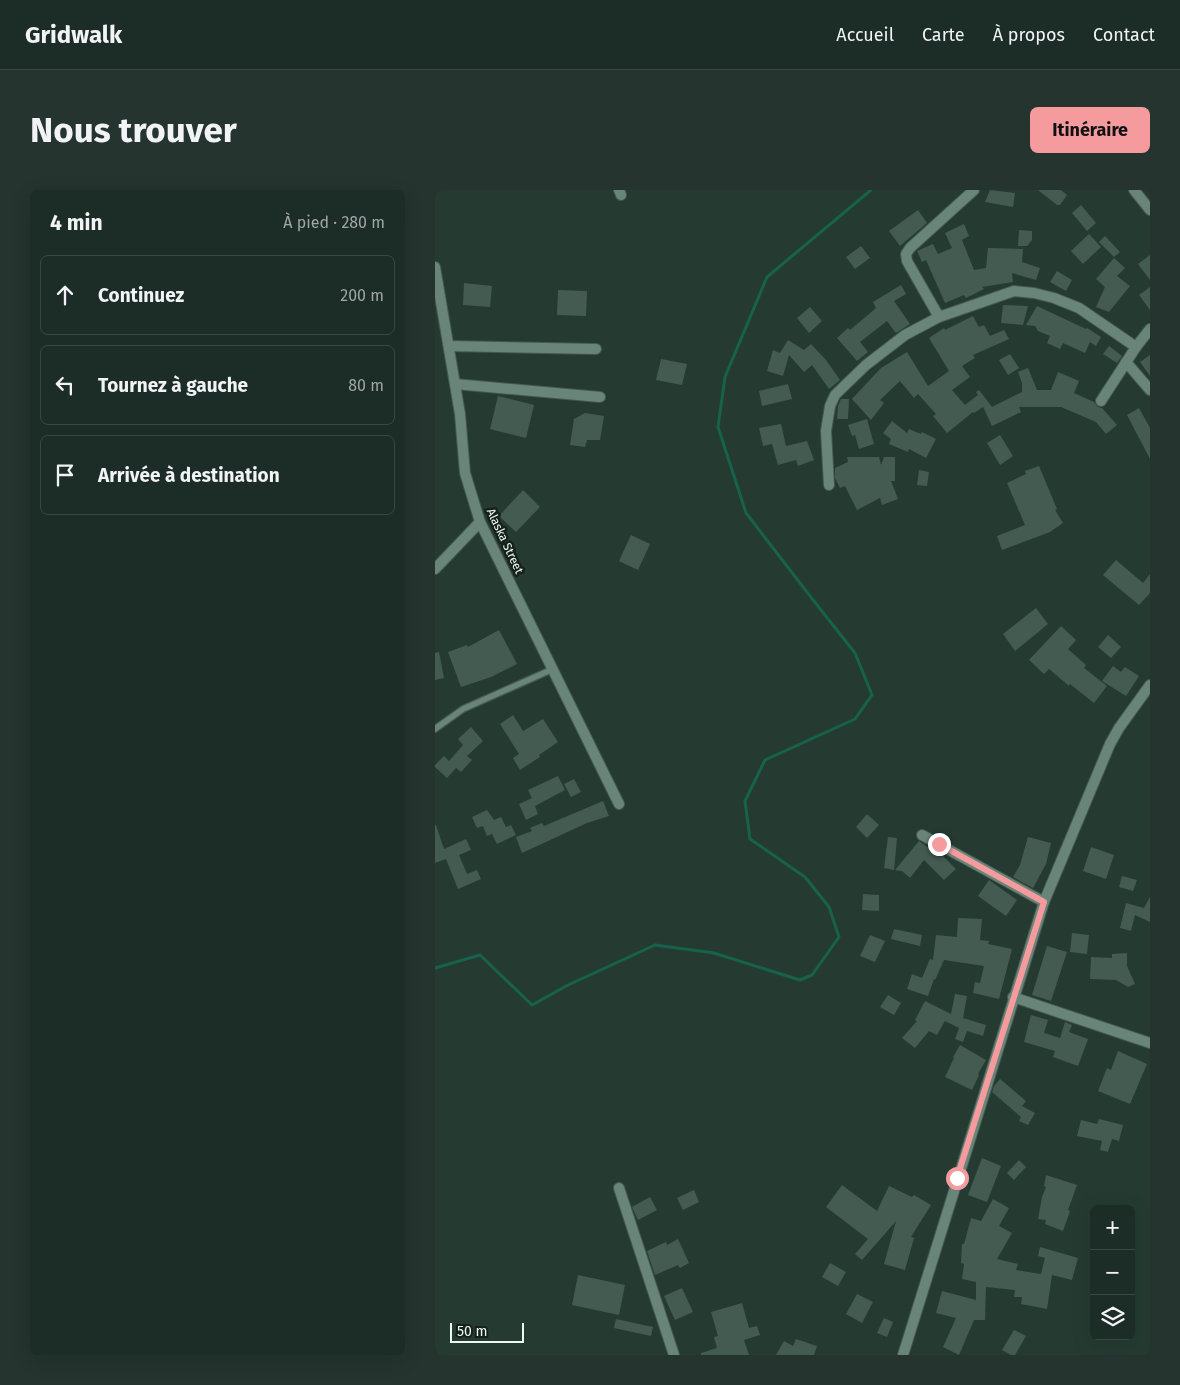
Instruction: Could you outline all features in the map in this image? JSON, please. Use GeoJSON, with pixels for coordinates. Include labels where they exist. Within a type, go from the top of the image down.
{"type":"FeatureCollection","features":[{"type":"Feature","properties":{"kind":"street"},"geometry":{"type":"LineString","coordinates":[[939,317],[907,261],[906,254],[910,248],[973,190]]}},
{"type":"Feature","properties":{"kind":"street"},"geometry":{"type":"LineString","coordinates":[[1134,190],[1150,210]]}},
{"type":"Feature","properties":{"kind":"street","name":"Alaska Street"},"geometry":{"type":"LineString","coordinates":[[435,267],[455,384],[465,473],[480,522],[619,804]]}},
{"type":"Feature","properties":{"kind":"street"},"geometry":{"type":"LineString","coordinates":[[829,485],[826,431],[830,406],[835,395],[859,372],[905,335],[939,317],[1015,292],[1034,293],[1054,298],[1079,308],[1136,348]]}},
{"type":"Feature","properties":{"kind":"street"},"geometry":{"type":"LineString","coordinates":[[1101,401],[1150,330]]}},
{"type":"Feature","properties":{"kind":"street"},"geometry":{"type":"LineString","coordinates":[[449,346],[596,349]]}},
{"type":"Feature","properties":{"kind":"street"},"geometry":{"type":"LineString","coordinates":[[1127,362],[1150,390]]}},
{"type":"Feature","properties":{"kind":"street"},"geometry":{"type":"LineString","coordinates":[[455,384],[600,397]]}},
{"type":"Feature","properties":{"kind":"street"},"geometry":{"type":"LineString","coordinates":[[435,569],[480,522]]}},
{"type":"Feature","properties":{"kind":"street"},"geometry":{"type":"LineString","coordinates":[[903,1355],[1044,902],[1110,744],[1119,728],[1150,685]]}},
{"type":"Feature","properties":{"kind":"street"},"geometry":{"type":"LineString","coordinates":[[922,835],[1044,902]]}},
{"type":"Feature","properties":{"kind":"street"},"geometry":{"type":"LineString","coordinates":[[1013,997],[1150,1043]]}},
{"type":"Feature","properties":{"kind":"street"},"geometry":{"type":"LineString","coordinates":[[619,1188],[674,1355]]}},
{"type":"Feature","properties":{"kind":"lane"},"geometry":{"type":"LineString","coordinates":[[435,729],[463,709],[553,669]]}},
{"type":"Feature","properties":{"kind":"building"},"geometry":{"type":"Polygon","coordinates":[[[990,190],[1015,193],[1013,207],[985,202],[990,190]]]}},
{"type":"Feature","properties":{"kind":"building"},"geometry":{"type":"Polygon","coordinates":[[[1038,190],[1061,190],[1067,195],[1060,205],[1057,205],[1038,190]]]}},
{"type":"Feature","properties":{"kind":"building"},"geometry":{"type":"Polygon","coordinates":[[[1081,205],[1096,223],[1087,231],[1072,213],[1081,205]]]}},
{"type":"Feature","properties":{"kind":"building"},"geometry":{"type":"Polygon","coordinates":[[[918,210],[927,223],[900,246],[889,231],[918,210]]]}},
{"type":"Feature","properties":{"kind":"building"},"geometry":{"type":"Polygon","coordinates":[[[964,224],[969,236],[962,240],[974,270],[986,268],[988,248],[1023,249],[1022,262],[1040,268],[1036,280],[1012,273],[1013,282],[982,287],[984,289],[966,298],[964,295],[945,303],[926,260],[922,262],[917,251],[933,244],[938,254],[952,248],[945,233],[964,224]]]}},
{"type":"Feature","properties":{"kind":"building"},"geometry":{"type":"Polygon","coordinates":[[[1019,230],[1032,231],[1032,240],[1027,246],[1018,246],[1019,230]]]}},
{"type":"Feature","properties":{"kind":"building"},"geometry":{"type":"Polygon","coordinates":[[[1089,234],[1101,247],[1083,264],[1071,251],[1089,234]]]}},
{"type":"Feature","properties":{"kind":"building"},"geometry":{"type":"Polygon","coordinates":[[[1105,236],[1120,252],[1114,257],[1099,242],[1105,236]]]}},
{"type":"Feature","properties":{"kind":"building"},"geometry":{"type":"Polygon","coordinates":[[[861,246],[870,258],[855,269],[846,257],[861,246]]]}},
{"type":"Feature","properties":{"kind":"building"},"geometry":{"type":"Polygon","coordinates":[[[1150,255],[1150,280],[1138,264],[1150,255]]]}},
{"type":"Feature","properties":{"kind":"building"},"geometry":{"type":"Polygon","coordinates":[[[1114,258],[1125,268],[1117,276],[1130,286],[1109,312],[1096,307],[1105,287],[1096,279],[1114,258]]]}},
{"type":"Feature","properties":{"kind":"building"},"geometry":{"type":"Polygon","coordinates":[[[1057,271],[1072,280],[1066,291],[1050,282],[1057,271]]]}},
{"type":"Feature","properties":{"kind":"building"},"geometry":{"type":"Polygon","coordinates":[[[464,283],[492,286],[490,307],[463,305],[464,283]]]}},
{"type":"Feature","properties":{"kind":"building"},"geometry":{"type":"Polygon","coordinates":[[[901,285],[906,294],[894,301],[910,324],[896,333],[887,321],[860,342],[868,352],[857,361],[837,338],[848,328],[850,330],[876,308],[873,302],[901,285]]]}},
{"type":"Feature","properties":{"kind":"building"},"geometry":{"type":"Polygon","coordinates":[[[1150,287],[1150,310],[1139,295],[1150,287]]]}},
{"type":"Feature","properties":{"kind":"building"},"geometry":{"type":"Polygon","coordinates":[[[558,290],[587,291],[586,316],[557,315],[558,290]]]}},
{"type":"Feature","properties":{"kind":"building"},"geometry":{"type":"Polygon","coordinates":[[[1003,305],[1028,306],[1023,325],[1001,323],[1003,305]]]}},
{"type":"Feature","properties":{"kind":"building"},"geometry":{"type":"Polygon","coordinates":[[[1037,306],[1087,328],[1101,337],[1096,346],[1090,342],[1085,353],[1063,343],[1060,349],[1047,343],[1050,336],[1038,331],[1035,326],[1026,325],[1037,306]]]}},
{"type":"Feature","properties":{"kind":"building"},"geometry":{"type":"Polygon","coordinates":[[[810,307],[822,321],[809,333],[797,318],[810,307]]]}},
{"type":"Feature","properties":{"kind":"building"},"geometry":{"type":"Polygon","coordinates":[[[973,316],[979,327],[984,325],[990,336],[1004,330],[1009,339],[973,355],[975,358],[962,366],[970,377],[952,390],[965,405],[978,395],[976,392],[979,390],[992,407],[1022,392],[1022,383],[1018,372],[1028,368],[1037,390],[1051,390],[1058,372],[1079,381],[1074,393],[1094,402],[1117,425],[1106,434],[1096,422],[1061,407],[1019,407],[1021,412],[992,426],[983,407],[973,412],[947,433],[933,416],[936,414],[918,394],[914,398],[900,381],[880,400],[884,403],[871,420],[852,399],[881,368],[907,352],[928,386],[949,371],[929,338],[944,328],[945,330],[973,316]]]}},
{"type":"Feature","properties":{"kind":"building"},"geometry":{"type":"Polygon","coordinates":[[[788,340],[804,350],[811,344],[826,360],[840,380],[829,389],[812,365],[804,372],[789,355],[783,376],[767,371],[773,350],[780,353],[788,340]]]}},
{"type":"Feature","properties":{"kind":"building"},"geometry":{"type":"Polygon","coordinates":[[[1109,346],[1122,356],[1117,363],[1103,354],[1109,346]]]}},
{"type":"Feature","properties":{"kind":"building"},"geometry":{"type":"Polygon","coordinates":[[[1010,354],[1019,368],[1008,375],[999,360],[1010,354]]]}},
{"type":"Feature","properties":{"kind":"building"},"geometry":{"type":"Polygon","coordinates":[[[1150,355],[1150,376],[1140,362],[1150,355]]]}},
{"type":"Feature","properties":{"kind":"building"},"geometry":{"type":"Polygon","coordinates":[[[661,359],[687,364],[682,385],[656,380],[661,359]]]}},
{"type":"Feature","properties":{"kind":"building"},"geometry":{"type":"Polygon","coordinates":[[[788,384],[792,399],[762,406],[759,391],[788,384]]]}},
{"type":"Feature","properties":{"kind":"building"},"geometry":{"type":"Polygon","coordinates":[[[498,396],[534,405],[526,438],[490,429],[498,396]]]}},
{"type":"Feature","properties":{"kind":"building"},"geometry":{"type":"Polygon","coordinates":[[[841,399],[849,399],[848,419],[837,419],[838,406],[841,399]]]}},
{"type":"Feature","properties":{"kind":"building"},"geometry":{"type":"Polygon","coordinates":[[[1139,408],[1150,428],[1150,459],[1127,415],[1139,408]]]}},
{"type":"Feature","properties":{"kind":"building"},"geometry":{"type":"Polygon","coordinates":[[[585,413],[604,416],[600,440],[587,440],[585,447],[570,445],[574,419],[585,413]]]}},
{"type":"Feature","properties":{"kind":"building"},"geometry":{"type":"Polygon","coordinates":[[[867,419],[874,444],[859,449],[855,435],[852,436],[848,425],[867,419]]]}},
{"type":"Feature","properties":{"kind":"building"},"geometry":{"type":"Polygon","coordinates":[[[892,421],[907,433],[909,429],[921,434],[922,432],[936,439],[926,458],[909,449],[908,452],[889,444],[891,439],[883,433],[892,421]]]}},
{"type":"Feature","properties":{"kind":"building"},"geometry":{"type":"Polygon","coordinates":[[[781,424],[786,446],[807,441],[814,460],[798,466],[796,460],[778,465],[772,444],[763,446],[759,428],[781,424]]]}},
{"type":"Feature","properties":{"kind":"building"},"geometry":{"type":"Polygon","coordinates":[[[1000,435],[1013,456],[1000,465],[987,443],[1000,435]]]}},
{"type":"Feature","properties":{"kind":"building"},"geometry":{"type":"Polygon","coordinates":[[[847,457],[879,457],[881,465],[884,457],[895,457],[895,481],[891,481],[898,499],[882,505],[880,498],[857,510],[845,486],[840,488],[835,478],[835,468],[848,462],[847,457]]]}},
{"type":"Feature","properties":{"kind":"building"},"geometry":{"type":"Polygon","coordinates":[[[1039,466],[1057,509],[1055,510],[1063,523],[1050,532],[1002,550],[997,536],[1025,525],[1007,483],[1026,474],[1025,471],[1039,466]]]}},
{"type":"Feature","properties":{"kind":"building"},"geometry":{"type":"Polygon","coordinates":[[[919,470],[929,472],[927,486],[917,485],[919,470]]]}},
{"type":"Feature","properties":{"kind":"building"},"geometry":{"type":"Polygon","coordinates":[[[523,490],[540,507],[516,532],[499,516],[523,490]]]}},
{"type":"Feature","properties":{"kind":"building"},"geometry":{"type":"Polygon","coordinates":[[[631,535],[650,544],[638,570],[619,561],[631,535]]]}},
{"type":"Feature","properties":{"kind":"building"},"geometry":{"type":"Polygon","coordinates":[[[1116,560],[1143,583],[1150,574],[1150,593],[1139,605],[1103,575],[1116,560]]]}},
{"type":"Feature","properties":{"kind":"building"},"geometry":{"type":"Polygon","coordinates":[[[1036,608],[1048,624],[1015,651],[1003,634],[1036,608]]]}},
{"type":"Feature","properties":{"kind":"building"},"geometry":{"type":"Polygon","coordinates":[[[1061,626],[1076,640],[1068,649],[1086,665],[1084,668],[1107,686],[1094,703],[1070,684],[1069,686],[1049,669],[1044,674],[1029,660],[1061,626]]]}},
{"type":"Feature","properties":{"kind":"building"},"geometry":{"type":"Polygon","coordinates":[[[499,630],[517,664],[491,677],[461,687],[448,652],[467,645],[468,647],[499,630]]]}},
{"type":"Feature","properties":{"kind":"building"},"geometry":{"type":"Polygon","coordinates":[[[1108,635],[1121,647],[1111,658],[1098,647],[1108,635]]]}},
{"type":"Feature","properties":{"kind":"building"},"geometry":{"type":"Polygon","coordinates":[[[439,652],[444,678],[435,680],[435,653],[439,652]]]}},
{"type":"Feature","properties":{"kind":"building"},"geometry":{"type":"Polygon","coordinates":[[[1113,666],[1121,672],[1125,667],[1139,676],[1126,696],[1102,681],[1113,666]]]}},
{"type":"Feature","properties":{"kind":"building"},"geometry":{"type":"Polygon","coordinates":[[[513,715],[523,731],[543,719],[558,742],[520,770],[513,758],[519,754],[500,724],[513,715]]]}},
{"type":"Feature","properties":{"kind":"building"},"geometry":{"type":"Polygon","coordinates":[[[471,727],[483,741],[467,756],[472,760],[461,772],[456,768],[447,778],[435,765],[444,756],[449,761],[463,745],[458,739],[471,727]]]}},
{"type":"Feature","properties":{"kind":"building"},"geometry":{"type":"Polygon","coordinates":[[[558,776],[565,790],[535,806],[538,814],[526,820],[519,804],[532,798],[528,790],[558,776]]]}},
{"type":"Feature","properties":{"kind":"building"},"geometry":{"type":"Polygon","coordinates":[[[574,779],[581,792],[571,797],[564,784],[574,779]]]}},
{"type":"Feature","properties":{"kind":"building"},"geometry":{"type":"Polygon","coordinates":[[[603,801],[609,816],[587,823],[522,853],[516,837],[532,831],[530,828],[542,823],[544,826],[603,801]]]}},
{"type":"Feature","properties":{"kind":"building"},"geometry":{"type":"Polygon","coordinates":[[[487,810],[494,820],[501,817],[506,827],[511,825],[516,835],[497,844],[492,834],[487,836],[483,826],[477,828],[472,817],[487,810]]]}},
{"type":"Feature","properties":{"kind":"building"},"geometry":{"type":"Polygon","coordinates":[[[867,814],[879,825],[867,838],[856,827],[867,814]]]}},
{"type":"Feature","properties":{"kind":"building"},"geometry":{"type":"Polygon","coordinates":[[[435,825],[444,849],[466,839],[471,850],[459,855],[467,874],[477,870],[481,879],[458,889],[446,859],[435,863],[435,825]]]}},
{"type":"Feature","properties":{"kind":"building"},"geometry":{"type":"Polygon","coordinates":[[[888,837],[897,838],[894,870],[884,868],[888,837]]]}},
{"type":"Feature","properties":{"kind":"building"},"geometry":{"type":"Polygon","coordinates":[[[1028,837],[1051,843],[1046,864],[1033,888],[1013,877],[1020,865],[1028,837]]]}},
{"type":"Feature","properties":{"kind":"building"},"geometry":{"type":"Polygon","coordinates":[[[919,841],[940,856],[941,854],[956,869],[944,880],[924,860],[910,878],[902,871],[895,870],[919,841]]]}},
{"type":"Feature","properties":{"kind":"building"},"geometry":{"type":"Polygon","coordinates":[[[1091,847],[1114,855],[1106,879],[1083,871],[1091,847]]]}},
{"type":"Feature","properties":{"kind":"building"},"geometry":{"type":"Polygon","coordinates":[[[1122,876],[1137,880],[1133,891],[1119,887],[1122,876]]]}},
{"type":"Feature","properties":{"kind":"building"},"geometry":{"type":"Polygon","coordinates":[[[989,880],[1017,900],[1006,916],[978,896],[989,880]]]}},
{"type":"Feature","properties":{"kind":"building"},"geometry":{"type":"Polygon","coordinates":[[[863,894],[879,895],[879,911],[862,910],[863,894]]]}},
{"type":"Feature","properties":{"kind":"building"},"geometry":{"type":"Polygon","coordinates":[[[1150,897],[1150,922],[1135,915],[1131,931],[1120,928],[1126,903],[1144,908],[1150,897]]]}},
{"type":"Feature","properties":{"kind":"building"},"geometry":{"type":"Polygon","coordinates":[[[958,918],[982,919],[980,940],[989,941],[988,944],[1012,949],[999,999],[973,993],[975,982],[980,983],[984,966],[944,960],[928,996],[907,989],[912,974],[922,978],[930,959],[933,960],[936,935],[957,937],[958,918]]]}},
{"type":"Feature","properties":{"kind":"building"},"geometry":{"type":"Polygon","coordinates":[[[894,929],[922,935],[920,946],[891,939],[894,929]]]}},
{"type":"Feature","properties":{"kind":"building"},"geometry":{"type":"Polygon","coordinates":[[[1072,933],[1089,935],[1087,954],[1070,952],[1072,933]]]}},
{"type":"Feature","properties":{"kind":"building"},"geometry":{"type":"Polygon","coordinates":[[[870,935],[885,941],[875,962],[860,956],[870,935]]]}},
{"type":"Feature","properties":{"kind":"building"},"geometry":{"type":"Polygon","coordinates":[[[1047,946],[1067,952],[1051,1001],[1032,995],[1047,946]]]}},
{"type":"Feature","properties":{"kind":"building"},"geometry":{"type":"Polygon","coordinates":[[[1127,953],[1127,966],[1135,984],[1128,987],[1116,980],[1090,979],[1091,957],[1112,958],[1112,954],[1127,953]]]}},
{"type":"Feature","properties":{"kind":"building"},"geometry":{"type":"Polygon","coordinates":[[[955,994],[967,996],[963,1018],[986,1025],[983,1036],[967,1031],[963,1042],[955,1039],[959,1028],[945,1021],[937,1035],[929,1031],[915,1048],[902,1038],[917,1021],[915,1020],[925,1001],[951,1014],[955,994]]]}},
{"type":"Feature","properties":{"kind":"building"},"geometry":{"type":"Polygon","coordinates":[[[888,995],[901,1003],[894,1015],[880,1007],[888,995]]]}},
{"type":"Feature","properties":{"kind":"building"},"geometry":{"type":"Polygon","coordinates":[[[1031,1015],[1048,1020],[1044,1033],[1060,1038],[1065,1022],[1072,1025],[1069,1032],[1088,1039],[1078,1066],[1053,1057],[1055,1051],[1024,1042],[1031,1015]]]}},
{"type":"Feature","properties":{"kind":"building"},"geometry":{"type":"Polygon","coordinates":[[[960,1045],[986,1060],[972,1090],[945,1077],[960,1045]]]}},
{"type":"Feature","properties":{"kind":"building"},"geometry":{"type":"Polygon","coordinates":[[[1118,1051],[1147,1064],[1130,1104],[1098,1091],[1107,1068],[1111,1070],[1118,1051]]]}},
{"type":"Feature","properties":{"kind":"building"},"geometry":{"type":"Polygon","coordinates":[[[1000,1079],[1026,1101],[1022,1106],[1035,1113],[1028,1125],[1019,1121],[1021,1117],[992,1092],[1000,1079]]]}},
{"type":"Feature","properties":{"kind":"building"},"geometry":{"type":"Polygon","coordinates":[[[1099,1119],[1123,1125],[1119,1141],[1112,1139],[1108,1152],[1100,1150],[1102,1141],[1077,1136],[1081,1120],[1097,1124],[1099,1119]]]}},
{"type":"Feature","properties":{"kind":"building"},"geometry":{"type":"Polygon","coordinates":[[[982,1158],[1001,1166],[987,1202],[968,1195],[982,1158]]]}},
{"type":"Feature","properties":{"kind":"building"},"geometry":{"type":"Polygon","coordinates":[[[1019,1160],[1026,1167],[1014,1180],[1007,1173],[1019,1160]]]}},
{"type":"Feature","properties":{"kind":"building"},"geometry":{"type":"Polygon","coordinates":[[[1046,1175],[1077,1185],[1063,1231],[1045,1224],[1046,1220],[1038,1219],[1046,1187],[1044,1186],[1046,1175]]]}},
{"type":"Feature","properties":{"kind":"building"},"geometry":{"type":"Polygon","coordinates":[[[842,1185],[877,1211],[889,1186],[912,1197],[914,1195],[931,1205],[911,1237],[914,1238],[905,1270],[884,1264],[896,1221],[862,1260],[855,1254],[868,1239],[826,1207],[842,1185]]]}},
{"type":"Feature","properties":{"kind":"building"},"geometry":{"type":"Polygon","coordinates":[[[694,1190],[699,1202],[683,1210],[677,1198],[694,1190]]]}},
{"type":"Feature","properties":{"kind":"building"},"geometry":{"type":"Polygon","coordinates":[[[650,1197],[657,1210],[638,1220],[632,1207],[650,1197]]]}},
{"type":"Feature","properties":{"kind":"building"},"geometry":{"type":"Polygon","coordinates":[[[993,1199],[1009,1208],[999,1226],[1012,1233],[997,1259],[1018,1264],[1016,1270],[1041,1274],[1045,1258],[1038,1256],[1040,1247],[1078,1258],[1072,1280],[1052,1275],[1047,1309],[1021,1304],[1022,1297],[1014,1297],[1015,1290],[986,1287],[985,1320],[974,1320],[959,1355],[943,1347],[956,1318],[936,1313],[942,1291],[976,1300],[976,1282],[962,1279],[964,1264],[961,1263],[962,1244],[964,1244],[971,1218],[981,1221],[993,1199]]]}},
{"type":"Feature","properties":{"kind":"building"},"geometry":{"type":"Polygon","coordinates":[[[678,1239],[689,1263],[680,1268],[678,1265],[655,1275],[647,1251],[666,1242],[667,1245],[678,1239]]]}},
{"type":"Feature","properties":{"kind":"building"},"geometry":{"type":"Polygon","coordinates":[[[830,1263],[846,1272],[838,1286],[822,1277],[830,1263]]]}},
{"type":"Feature","properties":{"kind":"building"},"geometry":{"type":"Polygon","coordinates":[[[578,1275],[625,1285],[619,1315],[572,1305],[578,1275]]]}},
{"type":"Feature","properties":{"kind":"building"},"geometry":{"type":"Polygon","coordinates":[[[682,1288],[693,1312],[675,1320],[664,1296],[682,1288]]]}},
{"type":"Feature","properties":{"kind":"building"},"geometry":{"type":"Polygon","coordinates":[[[857,1294],[873,1302],[862,1323],[846,1314],[857,1294]]]}},
{"type":"Feature","properties":{"kind":"building"},"geometry":{"type":"Polygon","coordinates":[[[742,1303],[749,1328],[757,1326],[760,1335],[744,1340],[749,1355],[701,1355],[701,1353],[717,1348],[714,1337],[718,1336],[711,1312],[742,1303]]]}},
{"type":"Feature","properties":{"kind":"building"},"geometry":{"type":"Polygon","coordinates":[[[884,1318],[893,1322],[887,1337],[877,1333],[884,1318]]]}},
{"type":"Feature","properties":{"kind":"building"},"geometry":{"type":"Polygon","coordinates":[[[616,1319],[653,1327],[651,1336],[614,1328],[616,1319]]]}},
{"type":"Feature","properties":{"kind":"building"},"geometry":{"type":"Polygon","coordinates":[[[1014,1330],[1026,1336],[1015,1355],[1011,1355],[1002,1350],[1014,1330]]]}},
{"type":"Feature","properties":{"kind":"building"},"geometry":{"type":"Polygon","coordinates":[[[796,1339],[817,1346],[814,1355],[776,1355],[784,1341],[793,1346],[796,1339]]]}},
{"type":"Feature","properties":{"kind":"waterway"},"geometry":{"type":"LineString","coordinates":[[435,968],[480,955],[532,1005],[568,985],[655,945],[714,953],[800,980],[812,975],[839,937],[829,907],[805,877],[750,839],[745,801],[765,760],[855,719],[872,695],[855,653],[746,513],[718,427],[725,377],[767,277],[871,190]]}},
{"type":"Feature","properties":{"kind":"route"},"geometry":{"type":"LineString","coordinates":[[939,844],[1044,902],[957,1178]]}}]}
